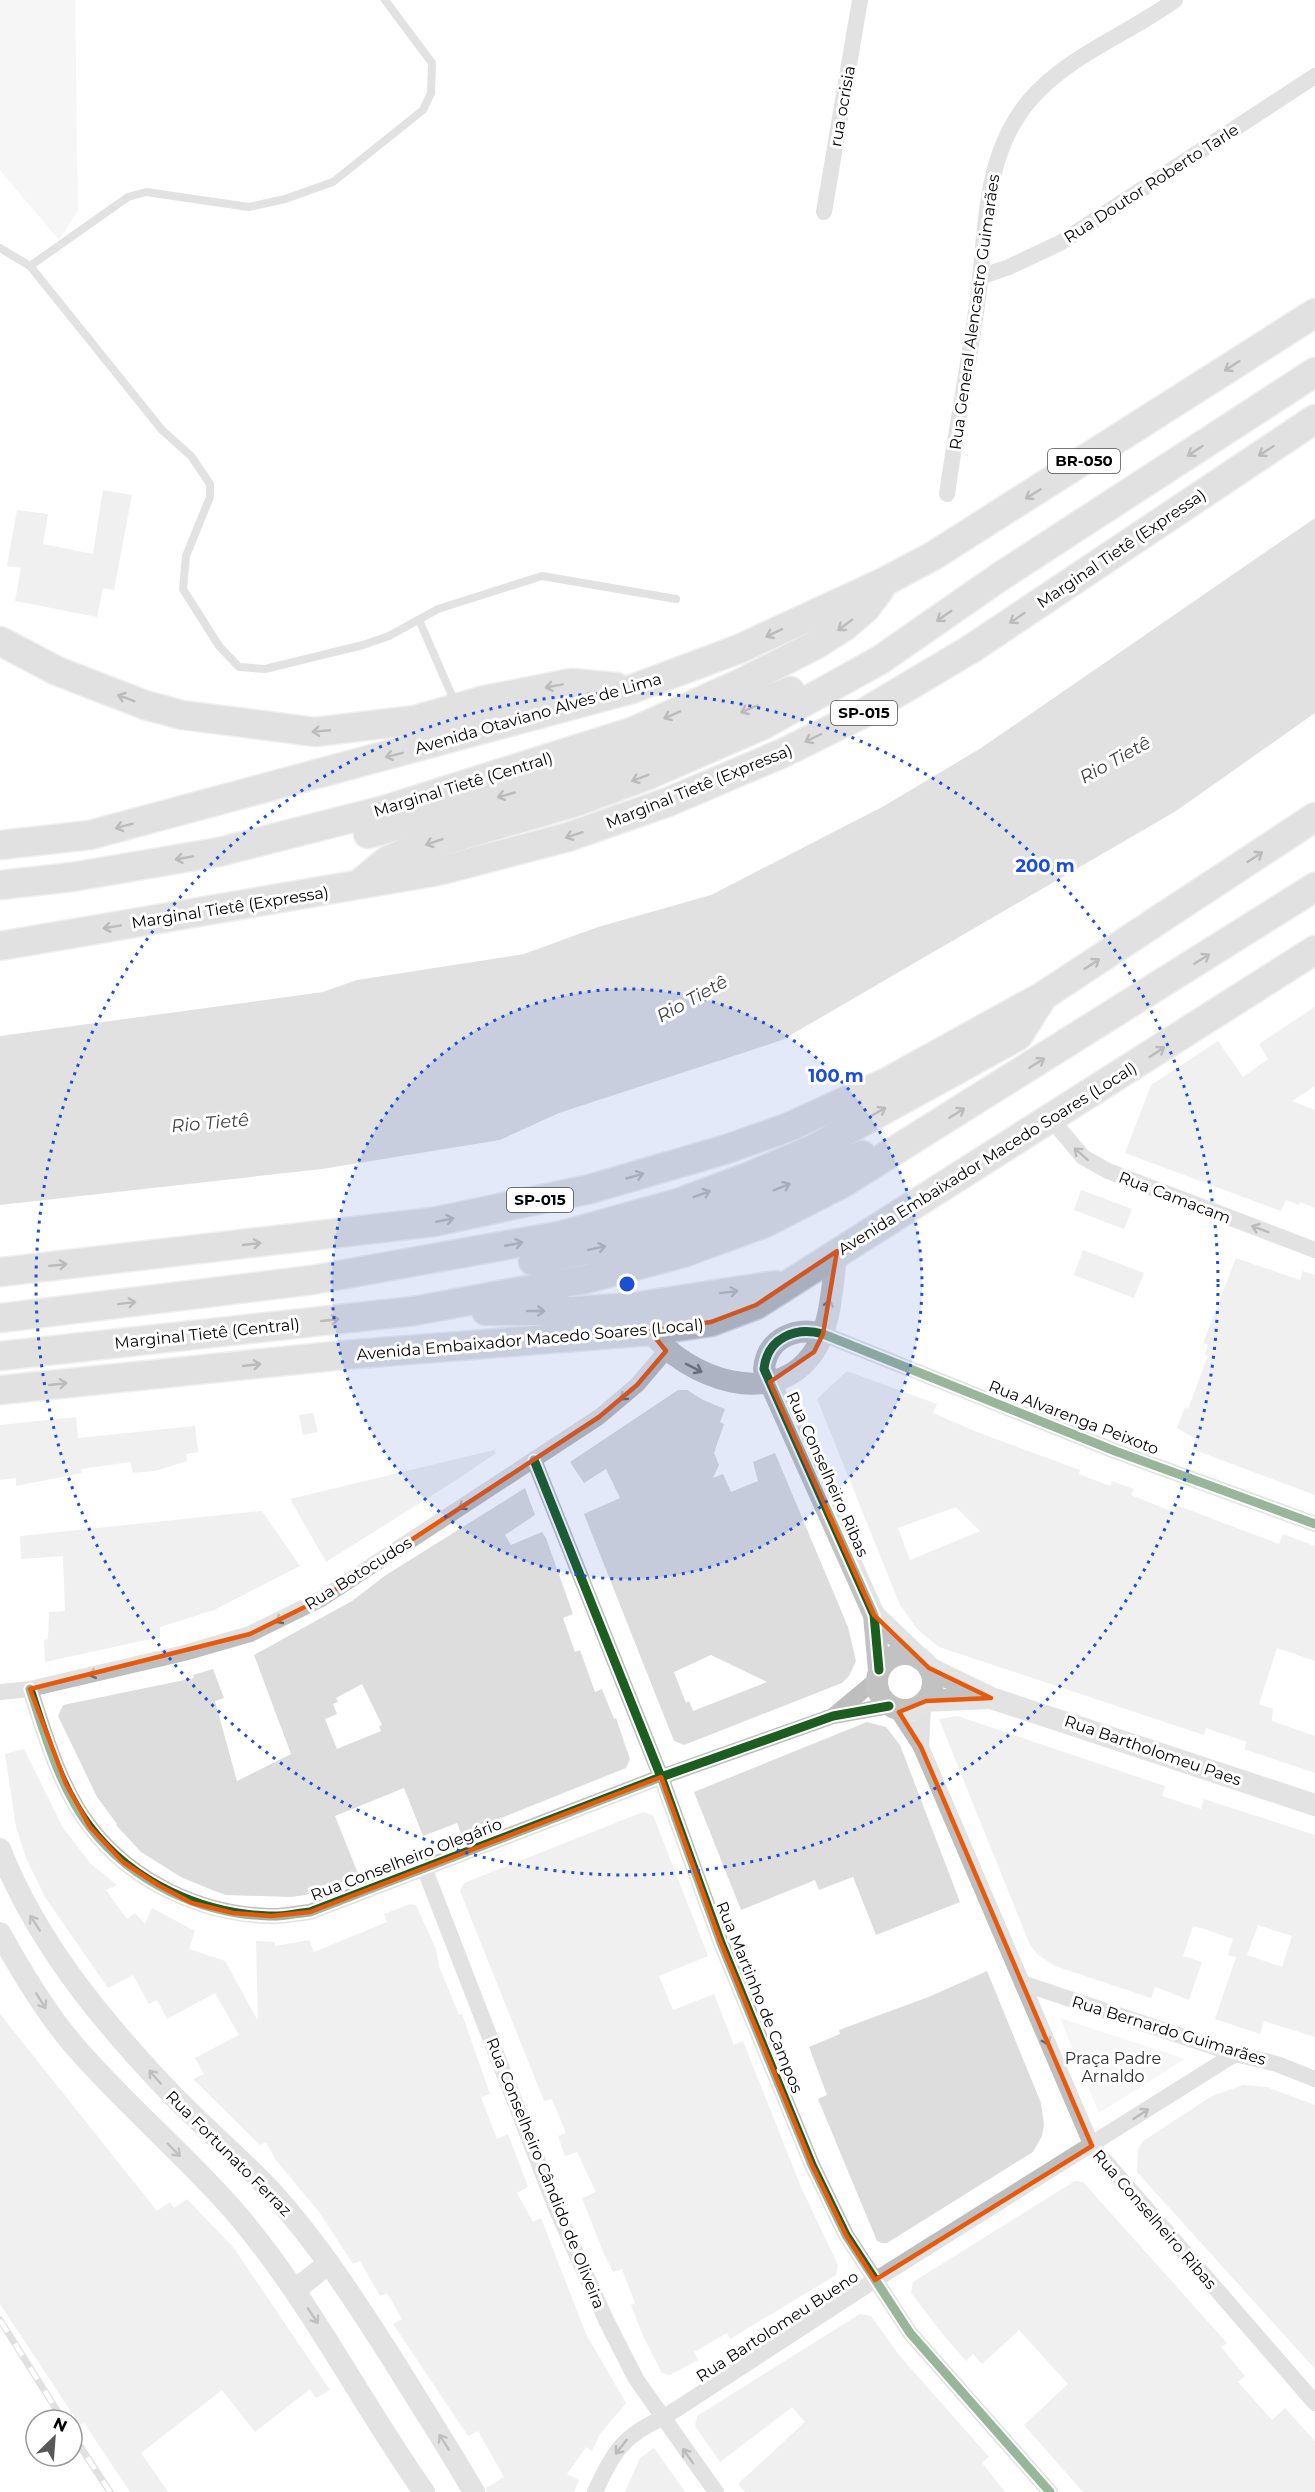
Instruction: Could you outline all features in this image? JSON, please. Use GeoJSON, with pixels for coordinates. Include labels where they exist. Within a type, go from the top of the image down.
{"type":"FeatureCollection","features":[{"type":"Feature","properties":{"kind":"highway","name":"Avenida Otaviano Alves de Lima"},"geometry":{"type":"LineString","coordinates":[[0,845],[90,835],[632,689],[738,649],[884,582],[933,556],[1315,313]]}},
{"type":"Feature","properties":{"kind":"highway"},"geometry":{"type":"LineString","coordinates":[[356,886],[388,860],[412,850],[579,801],[645,776],[763,725],[880,660],[1001,576],[1280,397],[1315,372]]}},
{"type":"Feature","properties":{"kind":"highway","name":"Marginal Tietê (Expressa)"},"geometry":{"type":"LineString","coordinates":[[0,946],[438,871],[568,837],[668,802],[783,753],[860,715],[970,649],[1315,419]]}},
{"type":"Feature","properties":{"kind":"highway","name":"Marginal Tietê (Central)"},"geometry":{"type":"LineString","coordinates":[[0,885],[72,877],[219,852],[384,810],[634,731],[741,683],[818,644],[866,608],[884,582]]}},
{"type":"Feature","properties":{"kind":"highway"},"geometry":{"type":"LineString","coordinates":[[0,641],[57,671],[145,705],[182,715],[315,732],[415,720],[485,700],[571,683],[632,689]]}},
{"type":"Feature","properties":{"kind":"highway"},"geometry":{"type":"LineString","coordinates":[[219,852],[256,851],[372,833],[477,804],[557,780],[652,747],[794,690],[852,660],[880,660]]}},
{"type":"Feature","properties":{"kind":"highway","name":"SP-015"},"geometry":{"type":"LineString","coordinates":[[0,1272],[434,1222],[590,1189],[727,1149],[789,1127],[888,1082],[1043,996],[1315,817]]}},
{"type":"Feature","properties":{"kind":"highway"},"geometry":{"type":"LineString","coordinates":[[414,1311],[586,1279],[683,1253],[765,1222],[816,1198],[921,1136],[1315,887]]}},
{"type":"Feature","properties":{"kind":"highway","name":"Avenida Embaixador Macedo Soares (Local)"},"geometry":{"type":"LineString","coordinates":[[0,1390],[344,1355],[658,1341],[756,1305],[837,1251],[1051,1119],[1315,950]]}},
{"type":"Feature","properties":{"kind":"highway"},"geometry":{"type":"LineString","coordinates":[[2,1319],[312,1280],[563,1234],[678,1203],[813,1149],[1018,1036],[1043,996]]}},
{"type":"Feature","properties":{"kind":"highway"},"geometry":{"type":"LineString","coordinates":[[312,1280],[362,1289],[525,1262],[629,1241],[692,1222],[856,1157],[921,1136]]}},
{"type":"Feature","properties":{"kind":"highway"},"geometry":{"type":"LineString","coordinates":[[414,1311],[574,1311],[633,1307],[787,1284]]}},
{"type":"Feature","properties":{"kind":"highway","name":"Marginal Tietê (Central)"},"geometry":{"type":"LineString","coordinates":[[0,1356],[414,1311]]}},
{"type":"Feature","properties":{"kind":"street","name":"rua ocrisia"},"geometry":{"type":"LineString","coordinates":[[824,212],[860,0]]}},
{"type":"Feature","properties":{"kind":"street","name":"Rua General Alencastro Guimarães"},"geometry":{"type":"LineString","coordinates":[[947,494],[980,277],[986,209],[1000,149],[1011,126],[1029,100],[1058,74],[1175,0]]}},
{"type":"Feature","properties":{"kind":"street","name":"Rua Doutor Roberto Tarle"},"geometry":{"type":"LineString","coordinates":[[980,277],[1009,267],[1060,243],[1315,76]]}},
{"type":"Feature","properties":{"kind":"street"},"geometry":{"type":"LineString","coordinates":[[0,625],[57,671]]}},
{"type":"Feature","properties":{"kind":"street","name":"Rua Camacam"},"geometry":{"type":"LineString","coordinates":[[1051,1119],[1083,1157],[1108,1171],[1315,1250]]}},
{"type":"Feature","properties":{"kind":"street"},"geometry":{"type":"LineString","coordinates":[[658,1341],[691,1367],[717,1378],[738,1383],[770,1382],[800,1367],[814,1352],[823,1334],[837,1251]]}},
{"type":"Feature","properties":{"kind":"street","name":"Rua Conselheiro Ribas"},"geometry":{"type":"LineString","coordinates":[[823,1334],[809,1330],[788,1334],[765,1360],[764,1369],[874,1615],[877,1675]]}},
{"type":"Feature","properties":{"kind":"street","name":"Rua Alvarenga Peixoto"},"geometry":{"type":"LineString","coordinates":[[823,1334],[1115,1450],[1315,1524]]}},
{"type":"Feature","properties":{"kind":"street","name":"Rua Botocudos"},"geometry":{"type":"LineString","coordinates":[[0,1692],[30,1689],[184,1653],[250,1634],[321,1599],[599,1417],[637,1385],[658,1341]]}},
{"type":"Feature","properties":{"kind":"street","name":"Rua Martinho de Campos"},"geometry":{"type":"LineString","coordinates":[[534,1460],[661,1777],[721,1943],[812,2165],[846,2235],[910,2333],[1050,2492]]}},
{"type":"Feature","properties":{"kind":"street","name":"Rua Conselheiro Ribas"},"geometry":{"type":"LineString","coordinates":[[874,1615],[925,1663]]}},
{"type":"Feature","properties":{"kind":"street"},"geometry":{"type":"LineString","coordinates":[[901,1654],[925,1663],[933,1683],[924,1703],[906,1711],[893,1708],[879,1695],[877,1675],[884,1662],[901,1654]]}},
{"type":"Feature","properties":{"kind":"street","name":"Rua Bartholomeu Paes"},"geometry":{"type":"LineString","coordinates":[[925,1663],[991,1698],[1315,1805]]}},
{"type":"Feature","properties":{"kind":"street","name":"Rua Conselheiro Olegário"},"geometry":{"type":"LineString","coordinates":[[833,1716],[877,1675]]}},
{"type":"Feature","properties":{"kind":"street","name":"Rua Conselheiro Olegário"},"geometry":{"type":"LineString","coordinates":[[30,1689],[66,1784],[90,1827],[123,1862],[192,1903],[233,1912],[271,1916],[310,1912],[661,1777],[833,1716],[893,1708]]}},
{"type":"Feature","properties":{"kind":"street","name":"Rua Bartholomeu Paes"},"geometry":{"type":"LineString","coordinates":[[924,1703],[991,1698]]}},
{"type":"Feature","properties":{"kind":"street","name":"Rua Conselheiro Ribas"},"geometry":{"type":"LineString","coordinates":[[921,1747],[924,1703]]}},
{"type":"Feature","properties":{"kind":"street","name":"Rua Conselheiro Ribas"},"geometry":{"type":"LineString","coordinates":[[893,1708],[921,1747],[1092,2146],[1315,2403]]}},
{"type":"Feature","properties":{"kind":"street","name":"Rua Fortunato Ferraz"},"geometry":{"type":"LineString","coordinates":[[0,1849],[29,1915],[68,1974],[161,2084],[270,2190],[329,2263],[359,2306],[474,2492]]}},
{"type":"Feature","properties":{"kind":"street","name":"Rua Conselheiro Cândido de Oliveira"},"geometry":{"type":"LineString","coordinates":[[425,1869],[558,2213],[636,2379],[716,2492]]}},
{"type":"Feature","properties":{"kind":"street"},"geometry":{"type":"LineString","coordinates":[[0,1933],[45,2008],[71,2043],[235,2212],[295,2290],[424,2492]]}},
{"type":"Feature","properties":{"kind":"street","name":"Rua Bernardo Guimarães"},"geometry":{"type":"LineString","coordinates":[[1022,1983],[1235,2054],[1278,2064],[1315,2079]]}},
{"type":"Feature","properties":{"kind":"street"},"geometry":{"type":"LineString","coordinates":[[1092,2146],[1235,2054]]}},
{"type":"Feature","properties":{"kind":"street","name":"Rua Bartolomeu Bueno"},"geometry":{"type":"LineString","coordinates":[[595,2492],[605,2470],[623,2444],[638,2429],[663,2418],[876,2280],[1092,2146]]}},
{"type":"Feature","properties":{"kind":"street"},"geometry":{"type":"LineString","coordinates":[[295,2290],[329,2263]]}},
{"type":"Feature","properties":{"kind":"lane"},"geometry":{"type":"LineString","coordinates":[[30,266],[128,197],[146,192],[249,207],[285,199],[333,182],[423,110],[431,93],[432,63],[385,0]]}},
{"type":"Feature","properties":{"kind":"lane"},"geometry":{"type":"LineString","coordinates":[[2,252],[30,266],[162,430],[191,456],[210,484],[210,497],[186,556],[183,589],[219,646],[239,667],[265,669],[363,645],[389,636],[438,609],[542,576],[676,599]]}},
{"type":"Feature","properties":{"kind":"lane"},"geometry":{"type":"LineString","coordinates":[[419,620],[457,708]]}},
{"type":"Feature","properties":{"kind":"highlighted area"},"geometry":{"type":"Polygon","coordinates":[[[837,1251],[823,1334],[814,1352],[770,1382],[874,1615],[929,1668],[991,1698],[926,1701],[899,1712],[921,1747],[1092,2146],[875,2280],[846,2235],[812,2165],[721,1943],[661,1777],[310,1912],[271,1916],[233,1913],[192,1903],[158,1885],[123,1862],[90,1827],[66,1784],[30,1689],[250,1634],[321,1599],[599,1417],[637,1385],[666,1351],[650,1331],[711,1322],[756,1305],[837,1251]]]}},
{"type":"Feature","properties":{"kind":"green space"},"geometry":{"type":"Polygon","coordinates":[[[0,0],[75,0],[78,210],[59,240],[0,170],[0,0]]]}},
{"type":"Feature","properties":{"kind":"green space","name":"Praça Padre Arnaldo"},"geometry":{"type":"Polygon","coordinates":[[[1060,2018],[1185,2059],[1099,2113],[1060,2018]]]}},
{"type":"Feature","properties":{"kind":"water","name":"Rio Tietê"},"geometry":{"type":"Polygon","coordinates":[[[1315,518],[1315,713],[1176,811],[782,1040],[559,1113],[500,1140],[322,1169],[0,1205],[0,1036],[323,992],[357,980],[524,954],[598,927],[711,895],[884,806],[981,748],[1315,518]]]}},
{"type":"Feature","properties":{"kind":"building"},"geometry":{"type":"Polygon","coordinates":[[[103,490],[132,495],[114,590],[103,588],[97,617],[15,601],[21,568],[7,566],[17,510],[48,514],[43,544],[93,554],[103,490]]]}},
{"type":"Feature","properties":{"kind":"building"},"geometry":{"type":"Polygon","coordinates":[[[1315,1007],[1315,1086],[1292,1101],[1315,1110],[1315,1208],[1286,1200],[1281,1211],[1125,1153],[1151,1085],[1218,1041],[1243,1077],[1268,1059],[1259,1044],[1315,1007]]]}},
{"type":"Feature","properties":{"kind":"building"},"geometry":{"type":"Polygon","coordinates":[[[1081,1190],[1132,1209],[1124,1229],[1074,1210],[1081,1190]]]}},
{"type":"Feature","properties":{"kind":"building"},"geometry":{"type":"Polygon","coordinates":[[[1083,1250],[1144,1273],[1134,1298],[1074,1275],[1083,1250]]]}},
{"type":"Feature","properties":{"kind":"building"},"geometry":{"type":"Polygon","coordinates":[[[1236,1258],[1300,1280],[1303,1271],[1315,1275],[1315,1495],[1192,1449],[1196,1439],[1177,1428],[1185,1407],[1188,1409],[1208,1356],[1205,1354],[1208,1345],[1203,1343],[1236,1258]]]}},
{"type":"Feature","properties":{"kind":"building"},"geometry":{"type":"Polygon","coordinates":[[[847,1371],[937,1404],[933,1413],[977,1432],[1080,1470],[1079,1474],[1110,1486],[1112,1481],[1134,1489],[1131,1495],[1173,1512],[1176,1505],[1279,1544],[1283,1534],[1315,1546],[1315,1661],[1277,1648],[1259,1704],[1273,1709],[1272,1721],[1315,1736],[1315,1773],[1244,1749],[1247,1742],[1206,1728],[1204,1735],[939,1647],[918,1630],[900,1605],[817,1399],[847,1371]],[[956,1507],[898,1528],[910,1560],[980,1531],[956,1507]]]}},
{"type":"Feature","properties":{"kind":"building"},"geometry":{"type":"Polygon","coordinates":[[[678,1390],[687,1390],[725,1409],[720,1422],[724,1424],[714,1453],[719,1465],[713,1478],[723,1474],[731,1492],[758,1481],[753,1462],[775,1453],[848,1627],[856,1661],[849,1676],[842,1683],[684,1745],[674,1741],[584,1514],[620,1498],[606,1469],[584,1483],[570,1462],[678,1390]],[[711,1655],[674,1672],[686,1703],[689,1701],[693,1711],[767,1682],[711,1655]]]}},
{"type":"Feature","properties":{"kind":"building"},"geometry":{"type":"Polygon","coordinates":[[[313,1413],[318,1432],[303,1435],[299,1415],[313,1413]]]}},
{"type":"Feature","properties":{"kind":"building"},"geometry":{"type":"Polygon","coordinates":[[[76,1417],[78,1438],[195,1426],[198,1452],[186,1454],[187,1461],[155,1471],[133,1473],[130,1462],[81,1469],[82,1473],[16,1486],[16,1478],[0,1480],[0,1425],[76,1417]]]}},
{"type":"Feature","properties":{"kind":"building"},"geometry":{"type":"Polygon","coordinates":[[[494,1450],[496,1453],[461,1477],[326,1562],[290,1499],[494,1450]]]}},
{"type":"Feature","properties":{"kind":"building"},"geometry":{"type":"Polygon","coordinates":[[[525,1488],[535,1515],[505,1535],[511,1545],[542,1532],[546,1538],[573,1614],[563,1618],[575,1652],[580,1650],[595,1692],[602,1689],[614,1719],[616,1718],[630,1759],[626,1768],[461,1834],[457,1823],[423,1836],[404,1788],[335,1816],[359,1876],[306,1895],[291,1897],[226,1895],[181,1877],[141,1852],[116,1825],[97,1797],[58,1716],[63,1705],[194,1678],[193,1675],[213,1669],[224,1698],[215,1701],[237,1781],[291,1754],[254,1655],[352,1601],[386,1575],[525,1488]],[[362,1684],[336,1698],[338,1702],[333,1704],[337,1714],[325,1719],[337,1749],[381,1731],[379,1726],[382,1725],[362,1684]]]}},
{"type":"Feature","properties":{"kind":"building"},"geometry":{"type":"Polygon","coordinates":[[[262,1511],[300,1566],[214,1610],[160,1627],[160,1637],[45,1662],[44,1640],[48,1639],[49,1612],[65,1611],[63,1556],[21,1559],[20,1536],[262,1511]]]}},
{"type":"Feature","properties":{"kind":"building"},"geometry":{"type":"Polygon","coordinates":[[[957,1716],[1165,1786],[1162,1796],[1201,1809],[1204,1799],[1315,1835],[1315,2037],[1264,2021],[1260,2034],[1215,2019],[1236,1957],[1228,1955],[1233,1939],[1204,1929],[1193,1926],[1183,1956],[1202,1962],[1189,2000],[1155,1987],[1151,1998],[1055,1966],[1038,1955],[1030,1945],[939,1719],[957,1716]],[[1258,1925],[1247,1955],[1282,1967],[1292,1936],[1258,1925]]]}},
{"type":"Feature","properties":{"kind":"building"},"geometry":{"type":"Polygon","coordinates":[[[867,1722],[886,1727],[900,1745],[960,1902],[876,1935],[853,1877],[819,1890],[815,1880],[741,1910],[694,1792],[867,1722]]]}},
{"type":"Feature","properties":{"kind":"building"},"geometry":{"type":"Polygon","coordinates":[[[24,1749],[63,1828],[91,1864],[117,1885],[106,1890],[127,1919],[135,1913],[145,1924],[152,1908],[195,1931],[189,1949],[225,1961],[258,2021],[256,1941],[275,1942],[275,1946],[309,1940],[314,1952],[387,1922],[384,1914],[410,1904],[416,1905],[436,1949],[439,1966],[459,2015],[462,2014],[490,2094],[481,2097],[497,2139],[508,2134],[528,2187],[517,2193],[533,2222],[541,2218],[586,2334],[626,2403],[600,2434],[592,2451],[586,2447],[567,2474],[579,2480],[574,2492],[487,2492],[486,2488],[504,2477],[478,2431],[468,2436],[393,2324],[402,2319],[387,2293],[380,2296],[360,2261],[353,2264],[319,2212],[276,2160],[266,2142],[260,2145],[193,2079],[204,2074],[195,2058],[239,2035],[215,1993],[167,2019],[157,2000],[149,2004],[133,1975],[108,1988],[45,1897],[26,1858],[16,1827],[5,1754],[24,1749]]]}},
{"type":"Feature","properties":{"kind":"building"},"geometry":{"type":"Polygon","coordinates":[[[643,1812],[653,1815],[708,1956],[659,1976],[673,2010],[714,1994],[734,2045],[743,2041],[801,2187],[838,2265],[836,2275],[730,2339],[727,2333],[694,2352],[698,2360],[670,2375],[662,2373],[643,2336],[631,2305],[635,2303],[622,2269],[613,2272],[604,2254],[582,2198],[596,2192],[577,2152],[565,2156],[558,2136],[566,2133],[552,2099],[544,2101],[460,1891],[464,1883],[643,1812]]]}},
{"type":"Feature","properties":{"kind":"building"},"geometry":{"type":"Polygon","coordinates":[[[987,1971],[1041,2103],[1044,2125],[1042,2136],[1033,2152],[887,2243],[882,2243],[877,2241],[818,2099],[827,2095],[809,2047],[840,2034],[839,2030],[931,1996],[987,1971]]]}},
{"type":"Feature","properties":{"kind":"building"},"geometry":{"type":"Polygon","coordinates":[[[0,2014],[157,2211],[170,2202],[174,2208],[187,2199],[233,2247],[330,2390],[316,2398],[310,2389],[255,2432],[222,2390],[141,2453],[168,2492],[130,2492],[84,2423],[84,2408],[69,2408],[0,2304],[0,2014]]]}},
{"type":"Feature","properties":{"kind":"building"},"geometry":{"type":"Polygon","coordinates":[[[1243,2085],[1267,2087],[1315,2105],[1315,2369],[1137,2172],[1138,2150],[1143,2141],[1212,2096],[1243,2085]]]}},
{"type":"Feature","properties":{"kind":"building"},"geometry":{"type":"Polygon","coordinates":[[[1075,2181],[1083,2182],[1227,2343],[1221,2347],[1245,2376],[1238,2382],[1272,2420],[1285,2408],[1315,2441],[1315,2492],[1083,2492],[1024,2425],[1068,2384],[1019,2330],[982,2364],[973,2354],[966,2361],[911,2293],[913,2282],[1075,2181]]]}},
{"type":"Feature","properties":{"kind":"building"},"geometry":{"type":"Polygon","coordinates":[[[860,2314],[871,2316],[899,2355],[989,2457],[982,2463],[1005,2492],[745,2492],[738,2484],[805,2422],[792,2407],[720,2462],[695,2426],[697,2416],[860,2314]]]}},
{"type":"Feature","properties":{"kind":"building"},"geometry":{"type":"Polygon","coordinates":[[[654,2448],[685,2492],[625,2492],[640,2458],[654,2448]]]}},
{"type":"Feature","properties":{"kind":"railway"},"geometry":{"type":"LineString","coordinates":[[0,2320],[55,2408]]}},
{"type":"Feature","properties":{"kind":"railway"},"geometry":{"type":"LineString","coordinates":[[84,2452],[110,2492]]}},
{"type":"Feature","properties":{"kind":"cycle path"},"geometry":{"type":"LineString","coordinates":[[879,1670],[874,1615],[764,1369],[771,1349],[777,1342],[793,1333],[823,1334],[1115,1451],[1315,1524]]}},
{"type":"Feature","properties":{"kind":"cycle path"},"geometry":{"type":"LineString","coordinates":[[534,1460],[661,1777],[721,1943],[812,2165],[846,2235],[910,2333],[1050,2492]]}},
{"type":"Feature","properties":{"kind":"cycle path"},"geometry":{"type":"LineString","coordinates":[[30,1689],[54,1761],[70,1795],[79,1812],[107,1847],[147,1879],[194,1901],[244,1914],[274,1916],[310,1912],[661,1777],[833,1716],[889,1706]]}}]}
